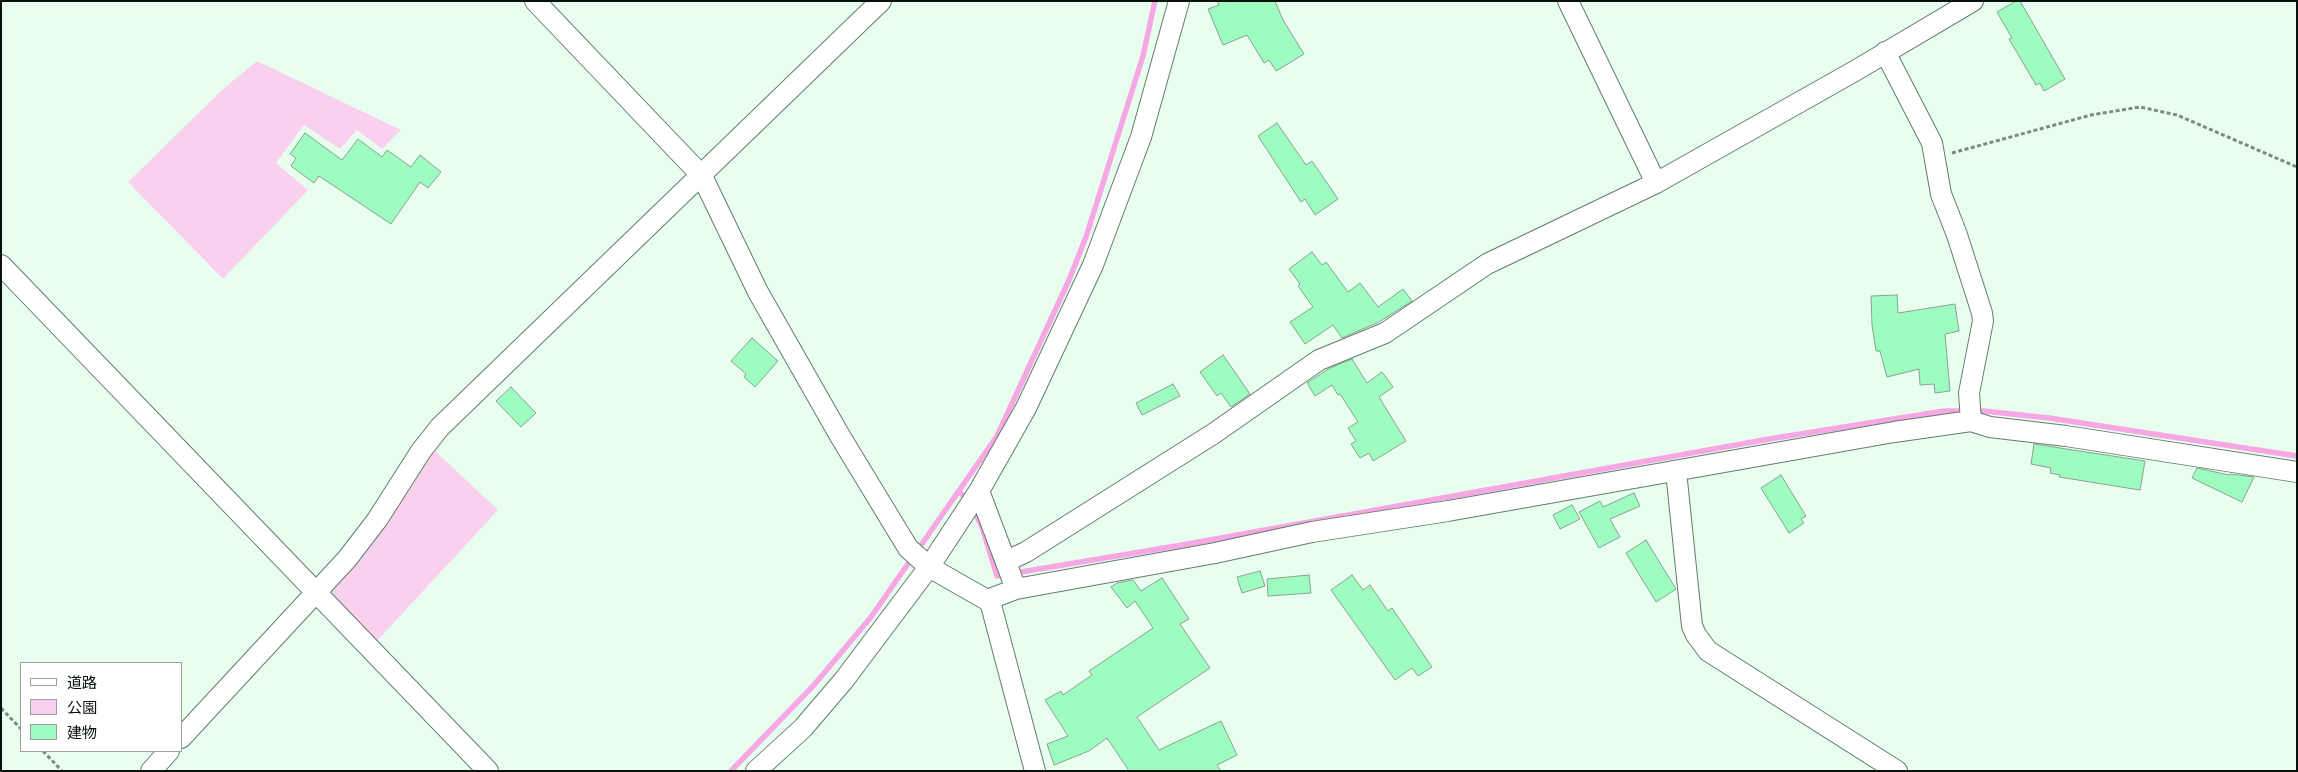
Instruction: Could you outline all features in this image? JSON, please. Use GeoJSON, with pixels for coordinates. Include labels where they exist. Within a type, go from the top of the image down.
{"type":"FeatureCollection","features":[{"type":"Feature","properties":{"kind":"street"},"geometry":{"type":"LineString","coordinates":[[535,1],[702,176],[758,292],[840,436],[919,558],[987,600],[994,613],[1034,771]]}},
{"type":"Feature","properties":{"kind":"street"},"geometry":{"type":"LineString","coordinates":[[182,737],[347,559],[377,520],[421,451],[440,427],[702,176],[881,1]]}},
{"type":"Feature","properties":{"kind":"street"},"geometry":{"type":"LineString","coordinates":[[756,771],[803,728],[844,680],[919,558],[979,491],[1026,408],[1093,265],[1141,137],[1179,1]]}},
{"type":"Feature","properties":{"kind":"street"},"geometry":{"type":"LineString","coordinates":[[1568,1],[1656,183]]}},
{"type":"Feature","properties":{"kind":"street"},"geometry":{"type":"LineString","coordinates":[[1007,561],[1026,552],[1214,434],[1319,360],[1385,333],[1487,264],[1656,183],[1853,72],[1974,1]]}},
{"type":"Feature","properties":{"kind":"street"},"geometry":{"type":"LineString","coordinates":[[1885,52],[1932,143],[1941,194],[1982,313],[1983,321],[1969,393],[1971,421]]}},
{"type":"Feature","properties":{"kind":"street"},"geometry":{"type":"LineString","coordinates":[[1,265],[488,771]]}},
{"type":"Feature","properties":{"kind":"street"},"geometry":{"type":"LineString","coordinates":[[987,600],[1016,589],[1215,553],[1312,532],[1448,511],[1894,432],[1971,421],[1990,427],[2066,436],[2297,472]]}},
{"type":"Feature","properties":{"kind":"street"},"geometry":{"type":"LineString","coordinates":[[1676,471],[1692,626],[1696,635],[1708,651],[1897,771]]}},
{"type":"Feature","properties":{"kind":"street"},"geometry":{"type":"LineString","coordinates":[[979,491],[1016,589]]}},
{"type":"Feature","properties":{"kind":"street"},"geometry":{"type":"LineString","coordinates":[[155,770],[168,752]]}},
{"type":"Feature","properties":{"kind":"path"},"geometry":{"type":"LineString","coordinates":[[1935,158],[2091,115],[2140,107],[2177,114],[2297,167]]}},
{"type":"Feature","properties":{"kind":"path"},"geometry":{"type":"LineString","coordinates":[[1,708],[20,728]]}},
{"type":"Feature","properties":{"kind":"path"},"geometry":{"type":"LineString","coordinates":[[44,752],[62,771]]}},
{"type":"Feature","properties":{"kind":"green space"},"geometry":{"type":"Polygon","coordinates":[[[257,61],[401,130],[382,149],[357,130],[340,149],[304,125],[276,163],[308,190],[223,279],[128,182],[223,89],[257,61]]]}},
{"type":"Feature","properties":{"kind":"green space"},"geometry":{"type":"Polygon","coordinates":[[[434,450],[498,510],[376,642],[330,595],[332,587],[424,458],[434,450]]]}},
{"type":"Feature","properties":{"kind":"building"},"geometry":{"type":"Polygon","coordinates":[[[1217,1],[1275,1],[1283,20],[1304,54],[1276,71],[1269,60],[1264,63],[1247,35],[1223,45],[1208,9],[1219,5],[1217,1]]]}},
{"type":"Feature","properties":{"kind":"building"},"geometry":{"type":"Polygon","coordinates":[[[2016,1],[2020,1],[2065,79],[2044,91],[2040,83],[2036,85],[2009,39],[2012,38],[1997,12],[2016,1]]]}},
{"type":"Feature","properties":{"kind":"building"},"geometry":{"type":"Polygon","coordinates":[[[1277,123],[1306,165],[1312,161],[1338,199],[1315,215],[1305,199],[1301,202],[1258,136],[1277,123]]]}},
{"type":"Feature","properties":{"kind":"building"},"geometry":{"type":"Polygon","coordinates":[[[305,133],[342,160],[358,139],[382,157],[387,150],[411,167],[420,155],[441,172],[428,188],[420,182],[391,224],[319,176],[314,183],[291,166],[296,158],[290,154],[305,133]]]}},
{"type":"Feature","properties":{"kind":"building"},"geometry":{"type":"Polygon","coordinates":[[[1312,252],[1322,265],[1326,262],[1348,292],[1360,283],[1378,307],[1403,289],[1412,301],[1379,322],[1342,338],[1333,325],[1305,344],[1290,322],[1313,307],[1289,269],[1312,252]]]}},
{"type":"Feature","properties":{"kind":"building"},"geometry":{"type":"Polygon","coordinates":[[[1897,295],[1898,313],[1955,304],[1959,331],[1945,334],[1950,391],[1935,393],[1934,384],[1920,385],[1919,369],[1887,377],[1880,351],[1876,351],[1872,325],[1871,296],[1897,295]]]}},
{"type":"Feature","properties":{"kind":"building"},"geometry":{"type":"Polygon","coordinates":[[[752,338],[778,361],[755,387],[744,377],[746,374],[731,361],[752,338]]]}},
{"type":"Feature","properties":{"kind":"building"},"geometry":{"type":"Polygon","coordinates":[[[1223,355],[1250,394],[1231,407],[1221,393],[1217,396],[1200,372],[1223,355]]]}},
{"type":"Feature","properties":{"kind":"building"},"geometry":{"type":"Polygon","coordinates":[[[1352,359],[1367,383],[1382,372],[1393,387],[1379,397],[1406,441],[1373,461],[1369,453],[1360,458],[1351,444],[1356,441],[1348,428],[1358,422],[1340,394],[1338,395],[1332,385],[1315,396],[1307,383],[1330,368],[1352,359]]]}},
{"type":"Feature","properties":{"kind":"building"},"geometry":{"type":"Polygon","coordinates":[[[1173,384],[1180,396],[1142,415],[1136,403],[1173,384]]]}},
{"type":"Feature","properties":{"kind":"building"},"geometry":{"type":"Polygon","coordinates":[[[511,387],[536,413],[521,427],[496,401],[511,387]]]}},
{"type":"Feature","properties":{"kind":"building"},"geometry":{"type":"Polygon","coordinates":[[[2034,444],[2145,461],[2140,490],[2059,477],[2060,475],[2050,473],[2051,468],[2031,464],[2034,444]]]}},
{"type":"Feature","properties":{"kind":"building"},"geometry":{"type":"Polygon","coordinates":[[[2197,468],[2229,475],[2254,477],[2242,502],[2192,478],[2197,468]]]}},
{"type":"Feature","properties":{"kind":"building"},"geometry":{"type":"Polygon","coordinates":[[[1781,475],[1806,516],[1801,519],[1804,523],[1789,533],[1761,488],[1781,475]]]}},
{"type":"Feature","properties":{"kind":"building"},"geometry":{"type":"Polygon","coordinates":[[[1634,493],[1640,506],[1610,519],[1620,537],[1599,548],[1579,512],[1600,501],[1603,507],[1634,493]]]}},
{"type":"Feature","properties":{"kind":"building"},"geometry":{"type":"Polygon","coordinates":[[[1572,505],[1580,519],[1560,529],[1553,515],[1572,505]]]}},
{"type":"Feature","properties":{"kind":"building"},"geometry":{"type":"Polygon","coordinates":[[[1646,540],[1676,589],[1656,602],[1626,553],[1646,540]]]}},
{"type":"Feature","properties":{"kind":"building"},"geometry":{"type":"Polygon","coordinates":[[[1260,571],[1265,586],[1242,593],[1237,577],[1260,571]]]}},
{"type":"Feature","properties":{"kind":"building"},"geometry":{"type":"Polygon","coordinates":[[[1309,575],[1311,593],[1268,596],[1267,579],[1309,575]]]}},
{"type":"Feature","properties":{"kind":"building"},"geometry":{"type":"Polygon","coordinates":[[[1352,575],[1363,590],[1370,585],[1388,611],[1392,608],[1432,667],[1418,676],[1412,668],[1395,680],[1331,590],[1352,575]]]}},
{"type":"Feature","properties":{"kind":"building"},"geometry":{"type":"Polygon","coordinates":[[[1162,578],[1189,619],[1180,624],[1210,668],[1137,717],[1159,750],[1221,721],[1237,755],[1217,765],[1221,771],[1129,771],[1107,738],[1089,751],[1054,765],[1047,744],[1068,736],[1045,700],[1061,691],[1063,695],[1092,675],[1089,671],[1153,628],[1135,601],[1127,608],[1111,587],[1117,583],[1133,580],[1141,591],[1162,578]]]}},
{"type":"Feature","properties":{"kind":"waterway"},"geometry":{"type":"LineString","coordinates":[[731,771],[814,685],[871,617],[997,436],[1069,280],[1086,237],[1143,56],[1155,1]]}},
{"type":"Feature","properties":{"kind":"waterway"},"geometry":{"type":"LineString","coordinates":[[973,508],[982,527],[997,576],[1182,545],[1769,439],[1944,411],[1984,411],[2049,418],[2297,456]]}},
{"type":"Feature","properties":{"kind":"waterway"},"geometry":{"type":"LineString","coordinates":[[959,491],[967,501]]}}]}
